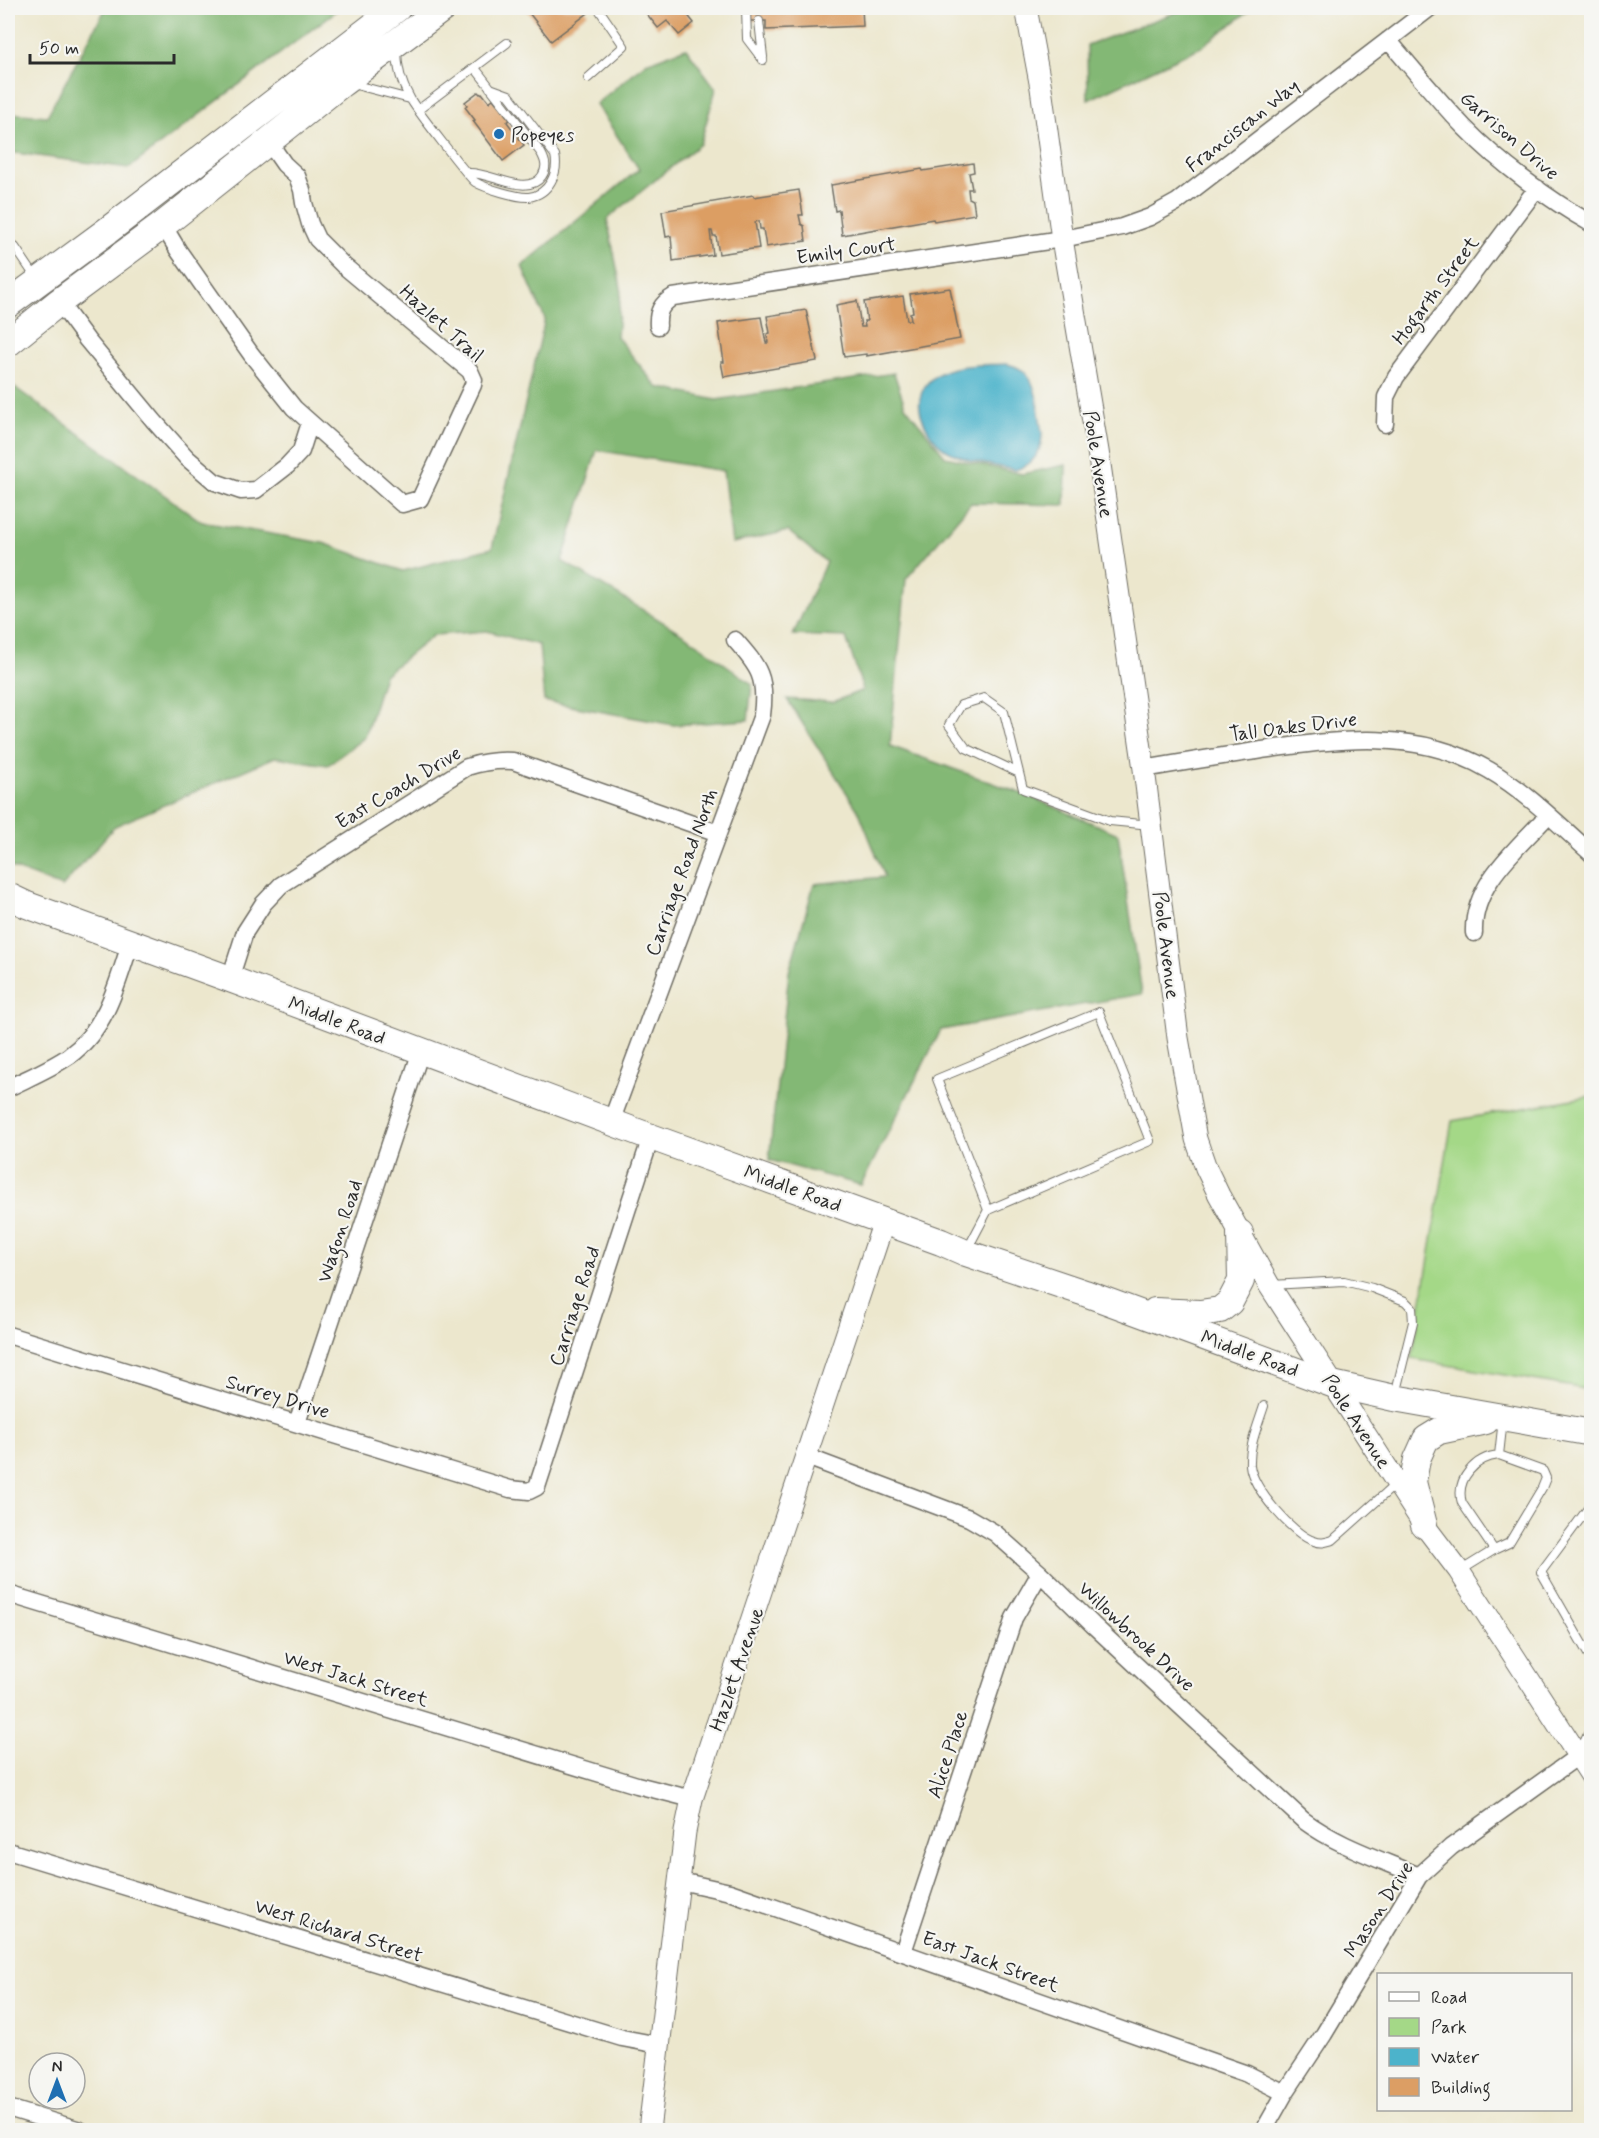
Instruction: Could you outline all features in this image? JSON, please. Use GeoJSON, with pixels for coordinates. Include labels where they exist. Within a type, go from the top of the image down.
{"type":"FeatureCollection","features":[{"type":"Feature","properties":{"kind":"highway"},"geometry":{"type":"LineString","coordinates":[[8,304],[397,8]]}},
{"type":"Feature","properties":{"kind":"highway"},"geometry":{"type":"LineString","coordinates":[[8,343],[163,225],[342,82],[443,8]]}},
{"type":"Feature","properties":{"kind":"main road","name":"Middle Road"},"geometry":{"type":"LineString","coordinates":[[8,896],[27,906],[230,979],[651,1137],[966,1253],[1131,1309],[1332,1384],[1394,1398],[1592,1433]]}},
{"type":"Feature","properties":{"kind":"main road"},"geometry":{"type":"LineString","coordinates":[[1131,1309],[1200,1313],[1220,1310],[1230,1302],[1241,1281],[1240,1233]]}},
{"type":"Feature","properties":{"kind":"main road"},"geometry":{"type":"LineString","coordinates":[[1424,1525],[1413,1482],[1417,1459],[1426,1439],[1439,1431],[1503,1418]]}},
{"type":"Feature","properties":{"kind":"street","name":"Poole Avenue"},"geometry":{"type":"LineString","coordinates":[[1026,8],[1041,88],[1062,239],[1098,452],[1152,825],[1178,1038],[1194,1129],[1206,1168],[1269,1285],[1424,1525],[1459,1571],[1592,1777]]}},
{"type":"Feature","properties":{"kind":"street","name":"Franciscan Way"},"geometry":{"type":"LineString","coordinates":[[1062,239],[1122,227],[1150,217],[1177,202],[1430,8]]}},
{"type":"Feature","properties":{"kind":"street","name":"Garrison Drive"},"geometry":{"type":"LineString","coordinates":[[1388,40],[1465,128],[1538,188],[1592,224]]}},
{"type":"Feature","properties":{"kind":"street","name":"Hazlet Trail"},"geometry":{"type":"LineString","coordinates":[[163,225],[251,354],[294,408],[402,504],[420,499],[474,380],[470,371],[344,266],[317,239],[310,224],[303,190],[297,176],[284,164],[268,141]]}},
{"type":"Feature","properties":{"kind":"street","name":"Hogarth Street"},"geometry":{"type":"LineString","coordinates":[[1385,424],[1386,397],[1396,377],[1538,188]]}},
{"type":"Feature","properties":{"kind":"street","name":"Emily Court"},"geometry":{"type":"LineString","coordinates":[[658,326],[659,309],[673,297],[1062,239]]}},
{"type":"Feature","properties":{"kind":"street"},"geometry":{"type":"LineString","coordinates":[[59,302],[87,340],[154,421],[187,458],[215,482],[241,491],[256,490],[301,451],[310,423]]}},
{"type":"Feature","properties":{"kind":"street","name":"Carriage Road North"},"geometry":{"type":"LineString","coordinates":[[611,1122],[762,715],[764,689],[754,662],[735,640]]}},
{"type":"Feature","properties":{"kind":"street","name":"Tall Oaks Drive"},"geometry":{"type":"LineString","coordinates":[[1144,769],[1328,740],[1363,738],[1394,740],[1447,751],[1488,769],[1513,785],[1592,854]]}},
{"type":"Feature","properties":{"kind":"street","name":"East Coach Drive"},"geometry":{"type":"LineString","coordinates":[[230,979],[245,932],[263,904],[281,885],[467,767],[479,763],[496,760],[513,761],[718,833]]}},
{"type":"Feature","properties":{"kind":"street"},"geometry":{"type":"LineString","coordinates":[[1474,933],[1478,902],[1492,876],[1548,815]]}},
{"type":"Feature","properties":{"kind":"street"},"geometry":{"type":"LineString","coordinates":[[8,1088],[48,1069],[88,1039],[103,1018],[115,991],[130,944]]}},
{"type":"Feature","properties":{"kind":"street","name":"Wagon Road"},"geometry":{"type":"LineString","coordinates":[[297,1423],[421,1051]]}},
{"type":"Feature","properties":{"kind":"street","name":"Carriage Road"},"geometry":{"type":"LineString","coordinates":[[537,1487],[651,1137]]}},
{"type":"Feature","properties":{"kind":"street","name":"Hazlet Avenue"},"geometry":{"type":"LineString","coordinates":[[650,2130],[685,1832],[692,1799],[884,1221]]}},
{"type":"Feature","properties":{"kind":"street","name":"Surrey Drive"},"geometry":{"type":"LineString","coordinates":[[8,1335],[510,1489],[530,1491],[537,1487]]}},
{"type":"Feature","properties":{"kind":"street","name":"Willowbrook Drive"},"geometry":{"type":"LineString","coordinates":[[807,1457],[969,1518],[995,1533],[1303,1820],[1335,1841],[1419,1876]]}},
{"type":"Feature","properties":{"kind":"street","name":"Alice Place"},"geometry":{"type":"LineString","coordinates":[[903,1952],[1014,1618],[1040,1573]]}},
{"type":"Feature","properties":{"kind":"street","name":"West Jack Street"},"geometry":{"type":"LineString","coordinates":[[8,1594],[626,1782],[692,1799]]}},
{"type":"Feature","properties":{"kind":"street","name":"Mason Drive"},"geometry":{"type":"LineString","coordinates":[[1264,2130],[1419,1876],[1451,1847],[1578,1756]]}},
{"type":"Feature","properties":{"kind":"street","name":"West Richard Street"},"geometry":{"type":"LineString","coordinates":[[8,1851],[622,2038],[659,2045]]}},
{"type":"Feature","properties":{"kind":"street","name":"East Jack Street"},"geometry":{"type":"LineString","coordinates":[[680,1881],[730,1892],[903,1952],[1247,2074],[1285,2093]]}},
{"type":"Feature","properties":{"kind":"street"},"geometry":{"type":"LineString","coordinates":[[8,2108],[80,2130]]}},
{"type":"Feature","properties":{"kind":"lane"},"geometry":{"type":"LineString","coordinates":[[588,78],[624,46],[598,8]]}},
{"type":"Feature","properties":{"kind":"lane"},"geometry":{"type":"LineString","coordinates":[[746,8],[747,39],[763,60],[759,21]]}},
{"type":"Feature","properties":{"kind":"lane"},"geometry":{"type":"LineString","coordinates":[[397,42],[397,66],[410,99],[468,173],[476,172],[523,185],[539,180],[545,171],[542,153],[474,68]]}},
{"type":"Feature","properties":{"kind":"lane"},"geometry":{"type":"LineString","coordinates":[[418,110],[507,43]]}},
{"type":"Feature","properties":{"kind":"lane"},"geometry":{"type":"LineString","coordinates":[[342,82],[367,86],[410,99]]}},
{"type":"Feature","properties":{"kind":"lane"},"geometry":{"type":"LineString","coordinates":[[8,253],[15,247],[38,281]]}},
{"type":"Feature","properties":{"kind":"lane"},"geometry":{"type":"LineString","coordinates":[[1019,773],[966,748],[949,725],[961,705],[984,698],[1004,712],[1023,789],[1110,821],[1152,825]]}},
{"type":"Feature","properties":{"kind":"lane"},"geometry":{"type":"LineString","coordinates":[[966,1253],[988,1210],[1150,1142],[1099,1012],[937,1078],[988,1210]]}},
{"type":"Feature","properties":{"kind":"lane"},"geometry":{"type":"LineString","coordinates":[[1269,1285],[1344,1281],[1372,1288],[1405,1301],[1412,1308],[1413,1322],[1394,1398]]}},
{"type":"Feature","properties":{"kind":"lane"},"geometry":{"type":"LineString","coordinates":[[1264,1406],[1251,1448],[1250,1466],[1254,1482],[1264,1498],[1312,1541],[1323,1543],[1333,1540],[1397,1483]]}},
{"type":"Feature","properties":{"kind":"lane"},"geometry":{"type":"LineString","coordinates":[[1499,1455],[1503,1418]]}},
{"type":"Feature","properties":{"kind":"lane"},"geometry":{"type":"LineString","coordinates":[[1459,1571],[1509,1543],[1546,1478],[1543,1471],[1499,1455],[1490,1455],[1479,1460],[1470,1468],[1462,1484],[1460,1495],[1462,1503],[1494,1550]]}},
{"type":"Feature","properties":{"kind":"lane"},"geometry":{"type":"LineString","coordinates":[[1592,1503],[1541,1572],[1592,1661]]}},
{"type":"Feature","properties":{"kind":"lane"},"geometry":{"type":"LineString","coordinates":[[1578,1756],[1592,1726]]}},
{"type":"Feature","properties":{"kind":"green space"},"geometry":{"type":"Polygon","coordinates":[[[106,8],[340,8],[129,168],[8,152],[8,113],[47,116],[106,8]]]}},
{"type":"Feature","properties":{"kind":"green space"},"geometry":{"type":"Polygon","coordinates":[[[1188,8],[1253,8],[1201,47],[1088,100],[1087,45],[1188,8]]]}},
{"type":"Feature","properties":{"kind":"green space"},"geometry":{"type":"Polygon","coordinates":[[[686,48],[716,89],[700,144],[607,219],[621,288],[617,337],[657,387],[716,400],[894,373],[905,406],[946,457],[1022,474],[1066,465],[1065,505],[971,503],[906,579],[890,746],[1026,795],[1118,834],[1142,994],[941,1030],[861,1185],[769,1160],[789,972],[814,884],[885,877],[859,812],[787,699],[833,702],[863,690],[846,637],[793,635],[826,562],[788,531],[732,543],[723,471],[597,450],[562,561],[691,639],[752,684],[748,720],[674,725],[544,701],[539,645],[487,631],[434,635],[384,675],[365,737],[328,765],[275,757],[115,826],[62,887],[8,866],[8,385],[10,384],[202,522],[323,543],[403,571],[492,548],[545,319],[522,266],[639,169],[596,104],[646,63],[686,48]]]}},
{"type":"Feature","properties":{"kind":"green space"},"geometry":{"type":"Polygon","coordinates":[[[1591,1096],[1591,1390],[1412,1359],[1452,1121],[1591,1096]]]}},
{"type":"Feature","properties":{"kind":"water"},"geometry":{"type":"Polygon","coordinates":[[[1006,364],[1017,367],[1031,381],[1035,390],[1042,433],[1042,440],[1035,457],[1027,465],[1015,470],[972,461],[948,451],[935,440],[928,430],[920,406],[920,397],[928,382],[947,370],[1006,364]]]}},
{"type":"Feature","properties":{"kind":"building"},"geometry":{"type":"Polygon","coordinates":[[[525,8],[584,8],[588,13],[551,41],[525,8]]]}},
{"type":"Feature","properties":{"kind":"building"},"geometry":{"type":"Polygon","coordinates":[[[642,8],[682,8],[694,23],[679,35],[667,21],[658,28],[642,8]]]}},
{"type":"Feature","properties":{"kind":"building"},"geometry":{"type":"Polygon","coordinates":[[[747,8],[862,8],[863,26],[766,30],[766,21],[748,21],[747,8]]]}},
{"type":"Feature","properties":{"kind":"building","name":"Popeyes"},"geometry":{"type":"Polygon","coordinates":[[[478,92],[482,93],[489,102],[493,99],[510,120],[507,122],[524,145],[503,161],[465,107],[467,105],[465,102],[478,92]]]}},
{"type":"Feature","properties":{"kind":"building"},"geometry":{"type":"Polygon","coordinates":[[[973,163],[974,172],[969,173],[972,189],[968,189],[969,198],[973,200],[975,214],[842,235],[839,210],[835,211],[831,185],[922,169],[923,171],[973,163]]]}},
{"type":"Feature","properties":{"kind":"building"},"geometry":{"type":"Polygon","coordinates":[[[799,190],[803,215],[799,215],[801,224],[804,226],[806,241],[766,247],[759,221],[755,222],[759,248],[719,254],[716,236],[713,236],[710,231],[713,255],[673,261],[671,236],[666,237],[662,211],[753,195],[754,197],[799,190]]]}},
{"type":"Feature","properties":{"kind":"building"},"geometry":{"type":"Polygon","coordinates":[[[950,288],[960,339],[866,356],[866,354],[844,357],[836,305],[857,301],[861,327],[865,327],[864,321],[867,321],[864,302],[903,296],[907,320],[911,320],[910,313],[913,312],[910,294],[950,288]]]}},
{"type":"Feature","properties":{"kind":"building"},"geometry":{"type":"Polygon","coordinates":[[[806,310],[817,361],[724,377],[718,323],[761,317],[766,343],[768,343],[767,334],[770,333],[767,316],[806,310]]]}},
{"type":"Feature","properties":{"kind":"place","name":"Popeyes"},"geometry":{"type":"Point","coordinates":[499,134]}}]}
